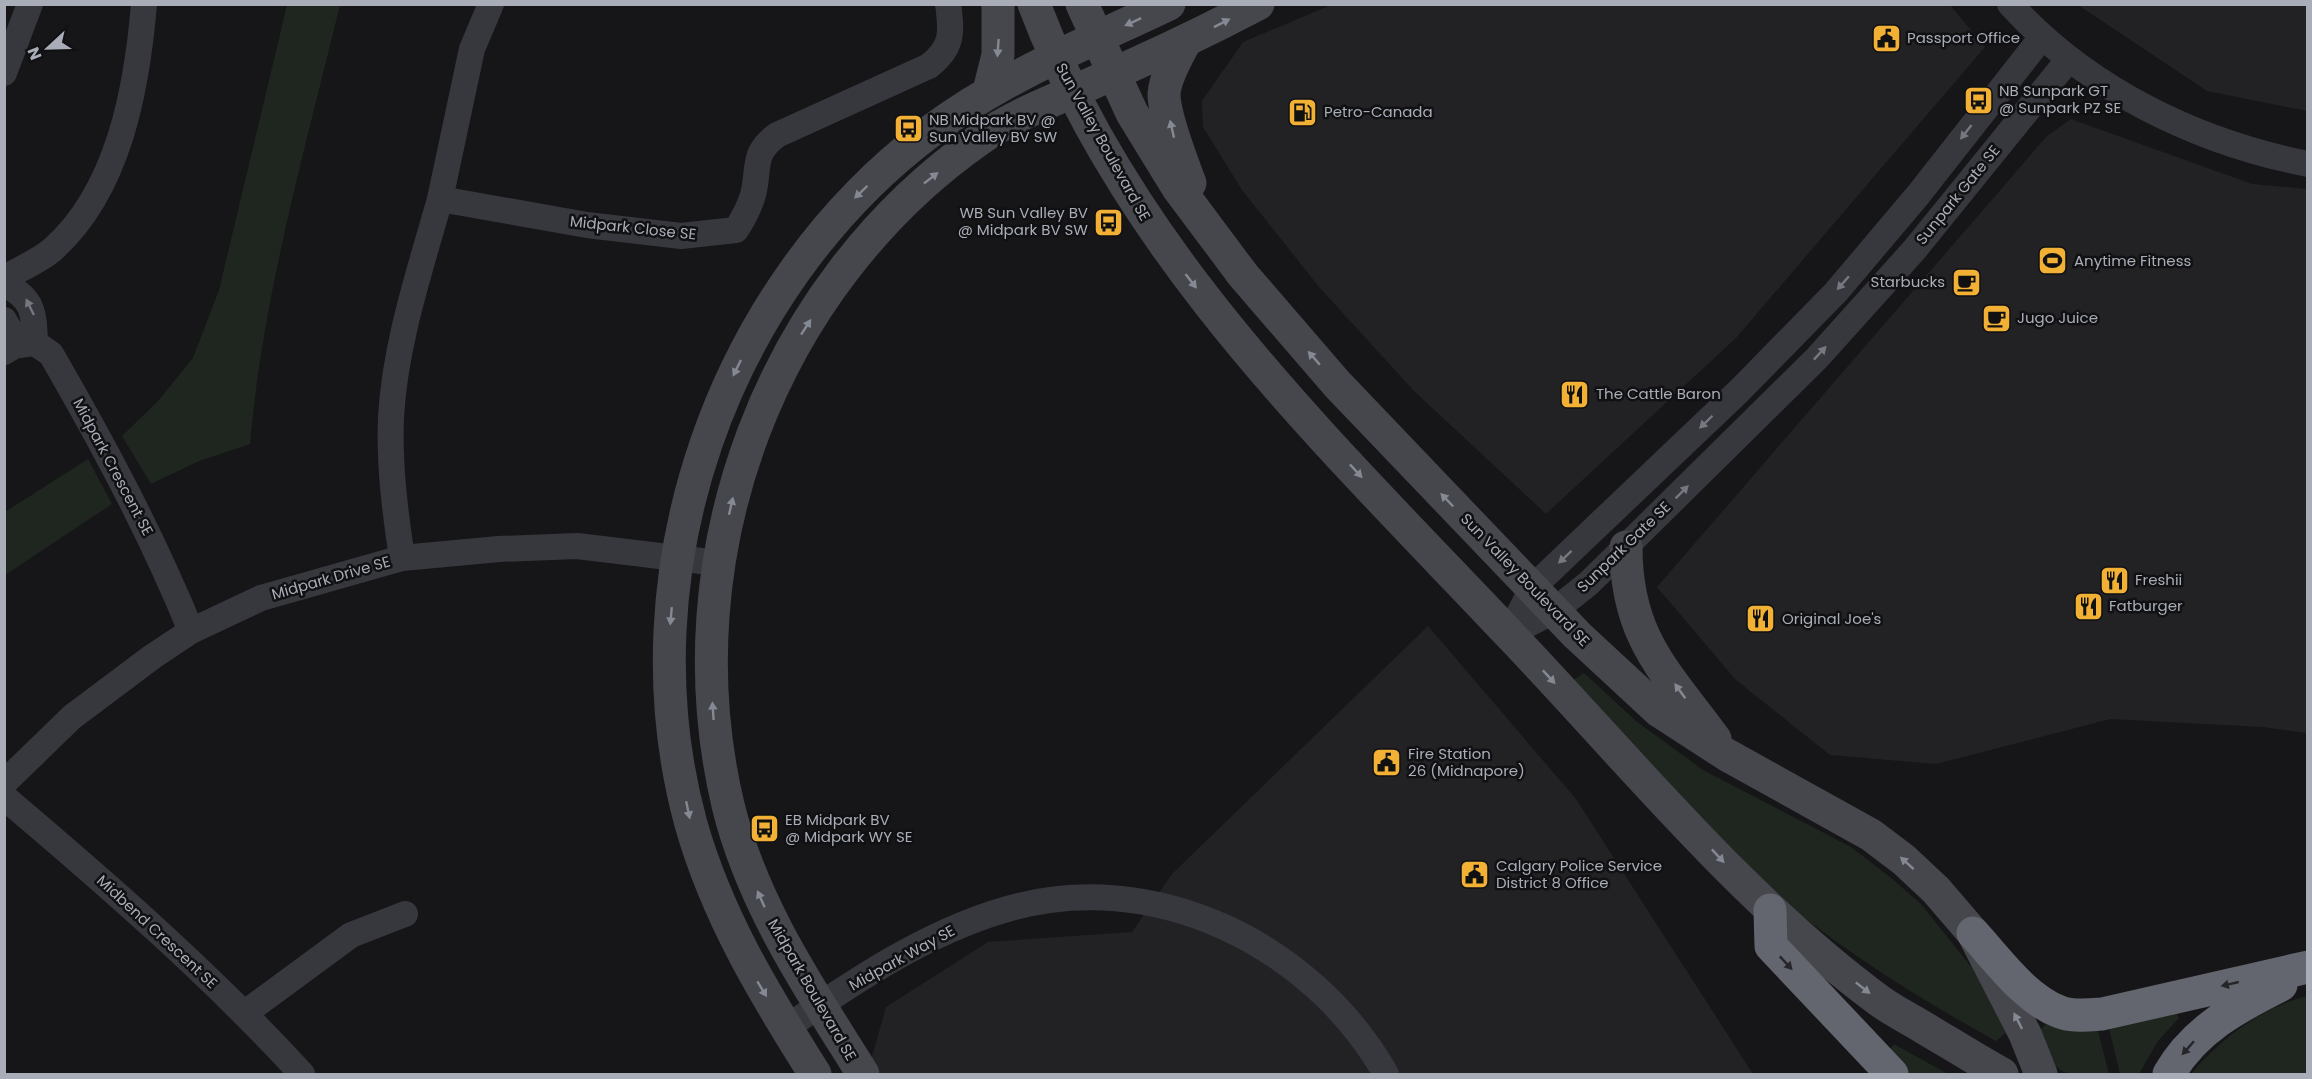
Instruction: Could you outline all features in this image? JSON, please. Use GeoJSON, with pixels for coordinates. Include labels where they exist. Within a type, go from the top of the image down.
{"type":"FeatureCollection","features":[{"type":"Feature","properties":{"kind":"highway"},"geometry":{"type":"LineString","coordinates":[[1770,910],[1771,946],[1892,1074]]}},
{"type":"Feature","properties":{"kind":"highway"},"geometry":{"type":"LineString","coordinates":[[1973,933],[2033,997],[2061,1013],[2080,1015],[2102,1014],[2307,967]]}},
{"type":"Feature","properties":{"kind":"highway"},"geometry":{"type":"LineString","coordinates":[[2169,1074],[2189,1046],[2225,1015],[2307,972]]}},
{"type":"Feature","properties":{"kind":"main road"},"geometry":{"type":"LineString","coordinates":[[989,91],[999,47],[998,4]]}},
{"type":"Feature","properties":{"kind":"main road","name":"Sun Valley Boulevard SE"},"geometry":{"type":"LineString","coordinates":[[1034,4],[1073,92],[1128,192],[1155,234],[1316,428],[1770,910],[1880,1002],[2002,1074]]}},
{"type":"Feature","properties":{"kind":"main road","name":"Sun Valley Boulevard SE"},"geometry":{"type":"LineString","coordinates":[[1082,4],[1112,75],[1152,148],[1243,275],[1337,384],[1554,611],[1659,711],[1727,755],[1871,835],[1904,860],[1973,933],[2025,1034],[2041,1074]]}},
{"type":"Feature","properties":{"kind":"main road"},"geometry":{"type":"LineString","coordinates":[[815,1074],[746,963],[727,922],[691,823],[676,751],[670,673],[670,636],[677,558],[701,456],[721,402],[743,355],[799,263],[842,211],[893,161],[989,91],[1169,4]]}},
{"type":"Feature","properties":{"kind":"main road","name":"Midpark Boulevard SE"},"geometry":{"type":"LineString","coordinates":[[862,1074],[781,941],[763,904],[729,808],[715,734],[712,702],[712,629],[718,563],[738,479],[766,401],[786,357],[830,290],[874,233],[919,188],[982,138],[1035,109],[1185,42],[1258,4]]}},
{"type":"Feature","properties":{"kind":"main road"},"geometry":{"type":"LineString","coordinates":[[1185,42],[1164,93],[1176,145],[1205,224]]}},
{"type":"Feature","properties":{"kind":"main road"},"geometry":{"type":"LineString","coordinates":[[1626,548],[1626,579],[1632,608],[1646,644],[1727,755]]}},
{"type":"Feature","properties":{"kind":"street"},"geometry":{"type":"LineString","coordinates":[[4,74],[30,4]]}},
{"type":"Feature","properties":{"kind":"street"},"geometry":{"type":"LineString","coordinates":[[4,278],[52,250],[86,212],[116,152],[140,51],[144,4]]}},
{"type":"Feature","properties":{"kind":"street"},"geometry":{"type":"LineString","coordinates":[[402,558],[392,496],[390,460],[394,388],[412,298],[440,199],[472,49],[491,4]]}},
{"type":"Feature","properties":{"kind":"street","name":"Midpark Close SE"},"geometry":{"type":"LineString","coordinates":[[440,199],[587,225],[681,236],[736,230],[753,194],[758,156],[765,144],[777,135],[929,66],[944,54],[949,40],[951,26],[948,4]]}},
{"type":"Feature","properties":{"kind":"street"},"geometry":{"type":"LineString","coordinates":[[2010,4],[2042,37],[2069,59],[2122,94],[2188,128],[2238,147],[2307,164]]}},
{"type":"Feature","properties":{"kind":"street","name":"Sunpark Gate SE"},"geometry":{"type":"LineString","coordinates":[[1509,634],[1532,588],[1740,390],[1836,292],[1918,195],[2042,37]]}},
{"type":"Feature","properties":{"kind":"street","name":"Sunpark Gate SE"},"geometry":{"type":"LineString","coordinates":[[1509,634],[1554,611],[1589,583],[1816,358],[1915,249],[2069,59]]}},
{"type":"Feature","properties":{"kind":"street"},"geometry":{"type":"LineString","coordinates":[[4,284],[23,293],[35,317],[35,343],[14,346],[4,352]]}},
{"type":"Feature","properties":{"kind":"street","name":"Midpark Crescent SE"},"geometry":{"type":"LineString","coordinates":[[4,320],[10,331],[51,354],[111,459],[164,566],[191,631]]}},
{"type":"Feature","properties":{"kind":"street","name":"Midpark Drive SE"},"geometry":{"type":"LineString","coordinates":[[4,783],[72,717],[191,631],[261,598],[402,558],[499,549],[577,546],[718,563]]}},
{"type":"Feature","properties":{"kind":"street","name":"Midbend Crescent SE"},"geometry":{"type":"LineString","coordinates":[[4,797],[113,890],[245,1013],[302,1074]]}},
{"type":"Feature","properties":{"kind":"street","name":"Midpark Way SE"},"geometry":{"type":"LineString","coordinates":[[786,1028],[914,948],[974,919],[1042,901],[1122,899],[1162,906],[1205,918],[1277,955],[1310,979],[1337,1006],[1373,1051],[1386,1074]]}},
{"type":"Feature","properties":{"kind":"street"},"geometry":{"type":"LineString","coordinates":[[245,1013],[351,934],[405,914]]}},
{"type":"Feature","properties":{"kind":"shaded area"},"geometry":{"type":"Polygon","coordinates":[[[287,5],[340,5],[275,277],[256,388],[250,444],[199,461],[151,484],[122,436],[158,401],[193,358],[219,290],[287,5]]]}},
{"type":"Feature","properties":{"kind":"shaded area"},"geometry":{"type":"Polygon","coordinates":[[[1331,5],[1950,5],[1985,47],[1736,338],[1546,514],[1414,391],[1319,287],[1242,190],[1203,127],[1202,101],[1243,42],[1331,5]]]}},
{"type":"Feature","properties":{"kind":"shaded area"},"geometry":{"type":"Polygon","coordinates":[[[2078,5],[2307,5],[2307,111],[2207,91],[2078,5]]]}},
{"type":"Feature","properties":{"kind":"shaded area"},"geometry":{"type":"Polygon","coordinates":[[[2071,119],[2252,184],[2307,189],[2307,733],[2263,727],[2110,719],[1936,764],[1830,755],[1736,680],[1657,587],[2047,136],[2071,119]]]}},
{"type":"Feature","properties":{"kind":"shaded area"},"geometry":{"type":"Polygon","coordinates":[[[88,459],[112,504],[5,575],[5,512],[88,459]]]}},
{"type":"Feature","properties":{"kind":"shaded area"},"geometry":{"type":"Polygon","coordinates":[[[1428,626],[1576,799],[1753,1074],[881,1074],[871,1060],[886,1007],[988,942],[1132,932],[1172,874],[1428,626]]]}},
{"type":"Feature","properties":{"kind":"shaded area"},"geometry":{"type":"Polygon","coordinates":[[[1584,673],[1636,721],[1703,770],[1851,847],[1890,877],[1921,904],[1973,969],[2006,1033],[1996,1041],[1933,1005],[1874,968],[1761,883],[1573,680],[1584,673]]]}},
{"type":"Feature","properties":{"kind":"shaded area"},"geometry":{"type":"Polygon","coordinates":[[[2307,996],[2307,1074],[2191,1074],[2215,1049],[2243,1026],[2274,1008],[2307,996]]]}},
{"type":"Feature","properties":{"kind":"shaded area"},"geometry":{"type":"Polygon","coordinates":[[[2173,1007],[2179,1018],[2158,1041],[2139,1074],[2120,1074],[2109,1028],[2173,1007]]]}},
{"type":"Feature","properties":{"kind":"shaded area"},"geometry":{"type":"Polygon","coordinates":[[[2046,1024],[2066,1030],[2098,1031],[2109,1074],[2078,1074],[2062,1071],[2051,1059],[2037,1033],[2046,1024]]]}},
{"type":"Feature","properties":{"kind":"shaded area"},"geometry":{"type":"Polygon","coordinates":[[[1894,1044],[1948,1074],[1907,1074],[1887,1053],[1894,1044]]]}},
{"type":"Feature","properties":{"kind":"place","name":"Passport Office"},"geometry":{"type":"Point","coordinates":[1886,38]}},
{"type":"Feature","properties":{"kind":"place","name":"NB Sunpark GT @ Sunpark PZ SE"},"geometry":{"type":"Point","coordinates":[1978,100]}},
{"type":"Feature","properties":{"kind":"place","name":"Petro-Canada"},"geometry":{"type":"Point","coordinates":[1303,112]}},
{"type":"Feature","properties":{"kind":"place","name":"NB Midpark BV @ Sun Valley BV SW"},"geometry":{"type":"Point","coordinates":[908,129]}},
{"type":"Feature","properties":{"kind":"place","name":"WB Sun Valley BV @ Midpark BV SW"},"geometry":{"type":"Point","coordinates":[1109,222]}},
{"type":"Feature","properties":{"kind":"place","name":"Anytime Fitness"},"geometry":{"type":"Point","coordinates":[2053,261]}},
{"type":"Feature","properties":{"kind":"place","name":"Starbucks"},"geometry":{"type":"Point","coordinates":[1966,282]}},
{"type":"Feature","properties":{"kind":"place","name":"Jugo Juice"},"geometry":{"type":"Point","coordinates":[1996,318]}},
{"type":"Feature","properties":{"kind":"place","name":"The Cattle Baron"},"geometry":{"type":"Point","coordinates":[1575,394]}},
{"type":"Feature","properties":{"kind":"place","name":"Freshii"},"geometry":{"type":"Point","coordinates":[2114,580]}},
{"type":"Feature","properties":{"kind":"place","name":"Fatburger"},"geometry":{"type":"Point","coordinates":[2088,606]}},
{"type":"Feature","properties":{"kind":"place","name":"Original Joe's"},"geometry":{"type":"Point","coordinates":[1761,619]}},
{"type":"Feature","properties":{"kind":"place","name":"Fire Station 26 (Midnapore)"},"geometry":{"type":"Point","coordinates":[1387,763]}},
{"type":"Feature","properties":{"kind":"place","name":"EB Midpark BV @ Midpark WY SE"},"geometry":{"type":"Point","coordinates":[764,829]}},
{"type":"Feature","properties":{"kind":"place","name":"Calgary Police Service District 8 Office"},"geometry":{"type":"Point","coordinates":[1475,875]}}]}
